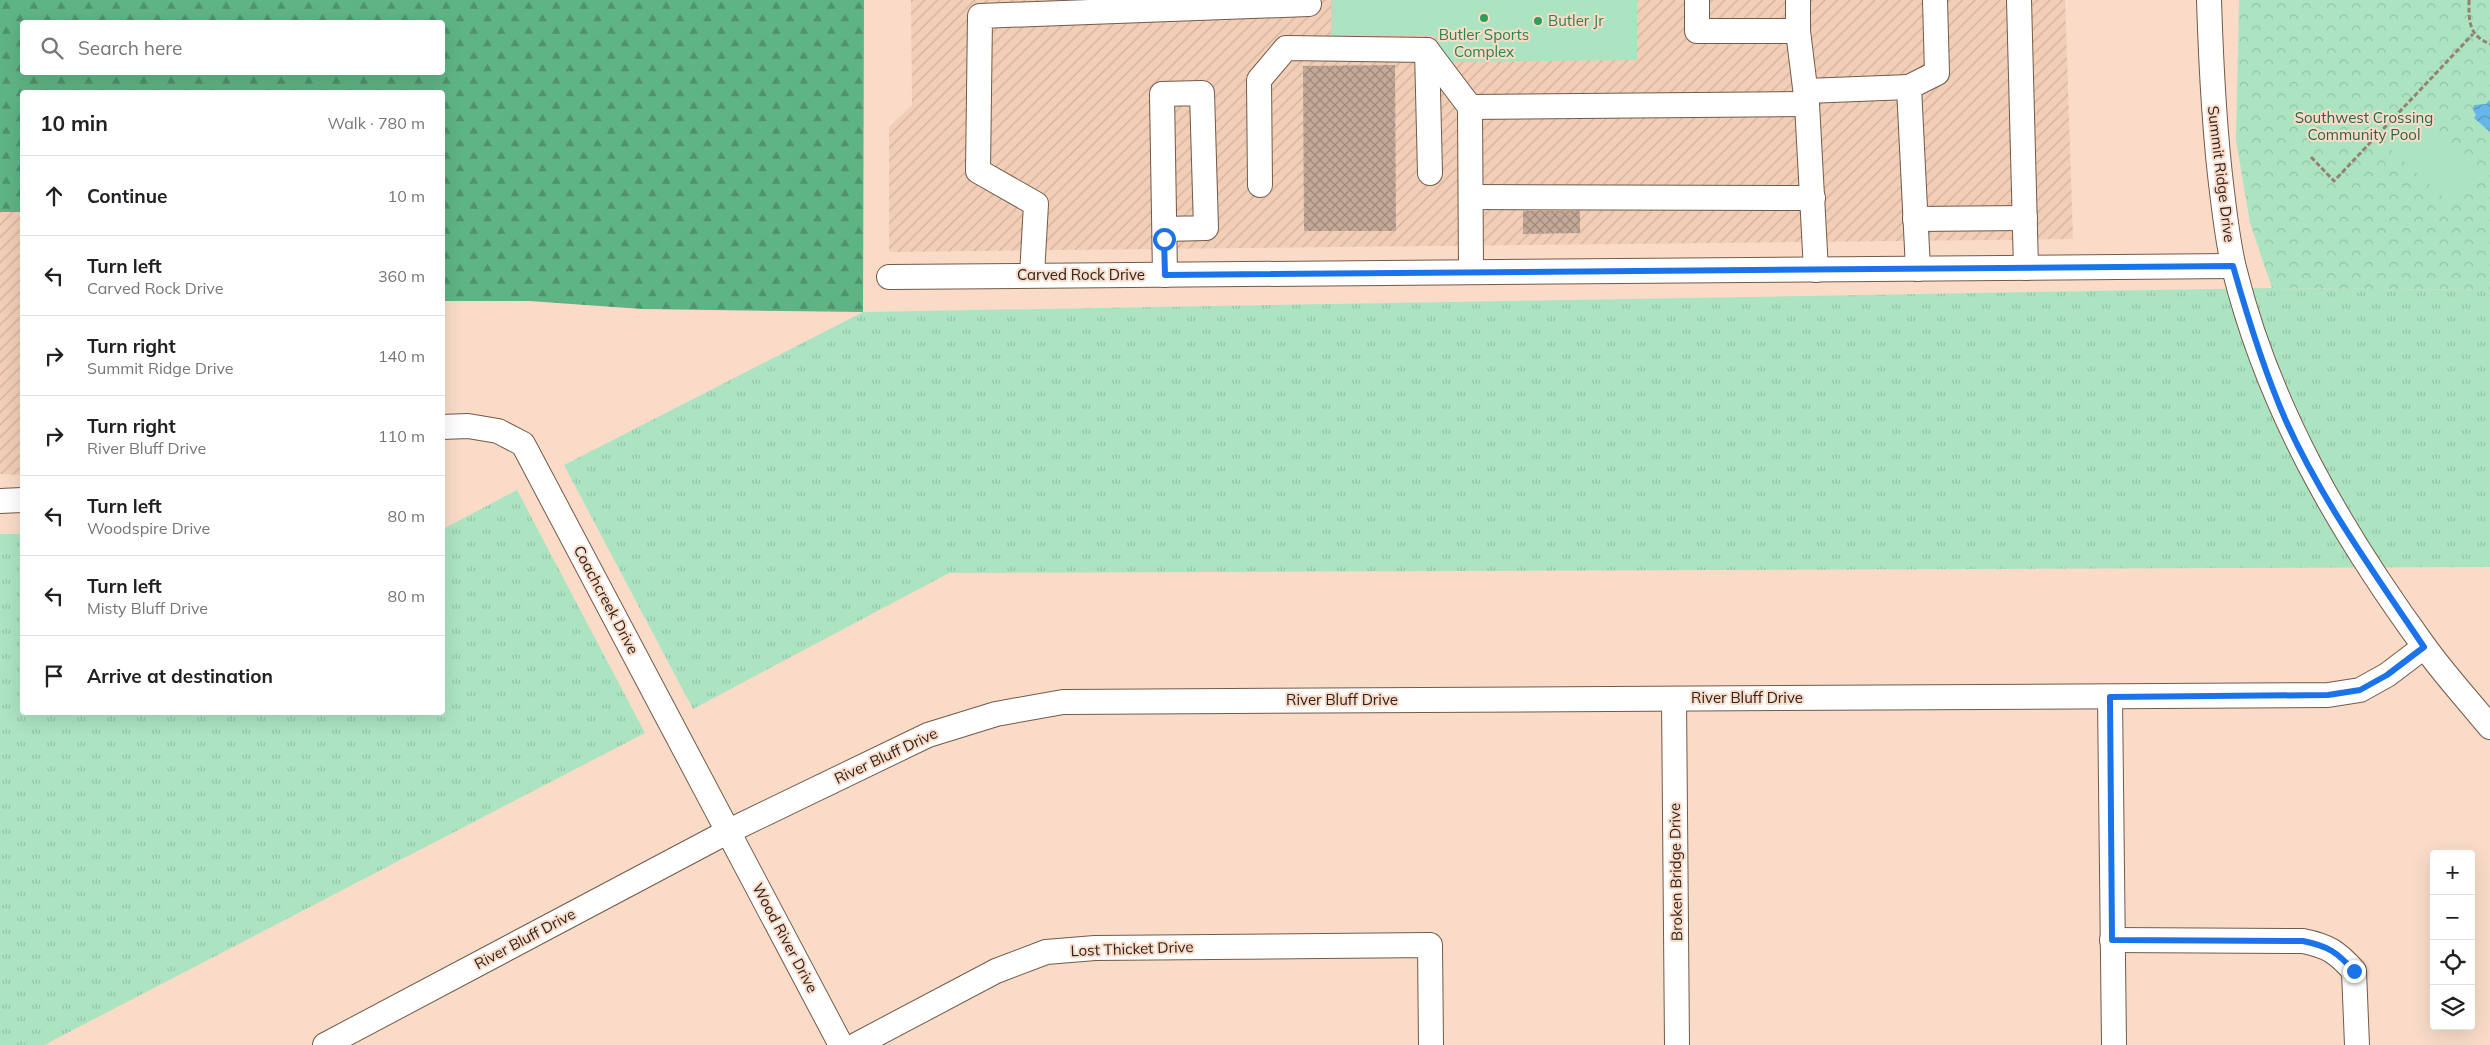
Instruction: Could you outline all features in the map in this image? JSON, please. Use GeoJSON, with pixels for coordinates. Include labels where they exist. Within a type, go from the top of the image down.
{"type":"FeatureCollection","features":[{"type":"Feature","properties":{"kind":"street"},"geometry":{"type":"LineString","coordinates":[[1697,0],[1697,31],[1798,31]]}},
{"type":"Feature","properties":{"kind":"street"},"geometry":{"type":"LineString","coordinates":[[1798,0],[1798,31],[1807,98],[1816,270]]}},
{"type":"Feature","properties":{"kind":"street"},"geometry":{"type":"LineString","coordinates":[[1470,107],[1807,98],[1909,87],[1937,74],[1935,0]]}},
{"type":"Feature","properties":{"kind":"street"},"geometry":{"type":"LineString","coordinates":[[2019,0],[2026,268]]}},
{"type":"Feature","properties":{"kind":"street","name":"Summit Ridge Drive"},"geometry":{"type":"LineString","coordinates":[[2209,0],[2211,92],[2220,179],[2233,266],[2266,373],[2286,421],[2323,494],[2424,647],[2490,727]]}},
{"type":"Feature","properties":{"kind":"street"},"geometry":{"type":"LineString","coordinates":[[1032,275],[1036,204],[978,171],[979,8],[1309,4]]}},
{"type":"Feature","properties":{"kind":"street"},"geometry":{"type":"LineString","coordinates":[[1260,185],[1259,80],[1286,48],[1427,50]]}},
{"type":"Feature","properties":{"kind":"street"},"geometry":{"type":"LineString","coordinates":[[1427,50],[1470,107],[1471,272]]}},
{"type":"Feature","properties":{"kind":"street"},"geometry":{"type":"LineString","coordinates":[[1427,50],[1430,173]]}},
{"type":"Feature","properties":{"kind":"street"},"geometry":{"type":"LineString","coordinates":[[1909,87],[1918,269]]}},
{"type":"Feature","properties":{"kind":"street"},"geometry":{"type":"LineString","coordinates":[[1165,229],[1206,228],[1202,93],[1162,94],[1165,275]]}},
{"type":"Feature","properties":{"kind":"street"},"geometry":{"type":"LineString","coordinates":[[1471,197],[1813,198]]}},
{"type":"Feature","properties":{"kind":"street"},"geometry":{"type":"LineString","coordinates":[[1916,219],[2025,218]]}},
{"type":"Feature","properties":{"kind":"street","name":"Carved Rock Drive"},"geometry":{"type":"LineString","coordinates":[[889,277],[2233,266]]}},
{"type":"Feature","properties":{"kind":"street","name":"Coachcreek Drive"},"geometry":{"type":"LineString","coordinates":[[445,426],[468,426],[498,431],[523,444],[727,832]]}},
{"type":"Feature","properties":{"kind":"street"},"geometry":{"type":"LineString","coordinates":[[0,501],[20,500]]}},
{"type":"Feature","properties":{"kind":"street","name":"River Bluff Drive"},"geometry":{"type":"LineString","coordinates":[[325,1045],[727,832],[928,735],[996,714],[1063,702],[2328,695],[2360,690],[2387,675],[2424,647]]}},
{"type":"Feature","properties":{"kind":"street"},"geometry":{"type":"LineString","coordinates":[[2110,697],[2114,1045]]}},
{"type":"Feature","properties":{"kind":"street","name":"Broken Bridge Drive"},"geometry":{"type":"LineString","coordinates":[[1674,699],[1677,1045]]}},
{"type":"Feature","properties":{"kind":"street","name":"Wood River Drive"},"geometry":{"type":"LineString","coordinates":[[727,832],[841,1045]]}},
{"type":"Feature","properties":{"kind":"street"},"geometry":{"type":"LineString","coordinates":[[2112,940],[2303,941],[2321,945],[2338,953],[2354,971],[2357,1045]]}},
{"type":"Feature","properties":{"kind":"street","name":"Lost Thicket Drive"},"geometry":{"type":"LineString","coordinates":[[856,1045],[996,970],[1046,952],[1095,948],[1430,945],[1431,1045]]}},
{"type":"Feature","properties":{"kind":"path"},"geometry":{"type":"LineString","coordinates":[[2469,0],[2468,22],[2473,34],[2490,44]]}},
{"type":"Feature","properties":{"kind":"path"},"geometry":{"type":"LineString","coordinates":[[2311,157],[2334,181],[2473,34]]}},
{"type":"Feature","properties":{"kind":"shaded area"},"geometry":{"type":"Polygon","coordinates":[[[911,0],[1331,0],[1331,36],[1435,36],[1637,60],[1637,0],[2065,0],[2073,239],[889,252],[889,127],[912,105],[911,0]]]}},
{"type":"Feature","properties":{"kind":"shaded area"},"geometry":{"type":"Polygon","coordinates":[[[0,212],[20,212],[20,475],[0,474],[0,212]]]}},
{"type":"Feature","properties":{"kind":"green space"},"geometry":{"type":"Polygon","coordinates":[[[0,0],[864,0],[863,312],[642,309],[529,301],[445,301],[445,90],[20,90],[20,212],[0,212],[0,0]]]}},
{"type":"Feature","properties":{"kind":"green space","name":"Butler Sports Complex"},"geometry":{"type":"Polygon","coordinates":[[[1331,0],[1637,0],[1637,60],[1447,62],[1435,36],[1331,36],[1331,0]]]}},
{"type":"Feature","properties":{"kind":"green space","name":"Southwest Crossing Community Pool"},"geometry":{"type":"Polygon","coordinates":[[[2239,0],[2490,0],[2490,290],[2272,288],[2250,223],[2236,140],[2239,0]]]}},
{"type":"Feature","properties":{"kind":"green space"},"geometry":{"type":"Polygon","coordinates":[[[2418,111],[2481,170],[2449,202],[2386,145],[2418,111]]]}},
{"type":"Feature","properties":{"kind":"green space"},"geometry":{"type":"Polygon","coordinates":[[[2272,288],[2490,290],[2490,567],[949,573],[693,709],[564,465],[863,312],[2272,288]]]}},
{"type":"Feature","properties":{"kind":"green space"},"geometry":{"type":"Polygon","coordinates":[[[517,490],[645,733],[44,1045],[0,1045],[0,534],[20,534],[20,715],[445,715],[445,528],[517,490]]]}},
{"type":"Feature","properties":{"kind":"water"},"geometry":{"type":"Polygon","coordinates":[[[2490,100],[2490,132],[2474,118],[2476,115],[2473,110],[2474,105],[2486,104],[2490,100]]]}},
{"type":"Feature","properties":{"kind":"building"},"geometry":{"type":"Polygon","coordinates":[[[1395,65],[1396,231],[1304,231],[1303,66],[1395,65]]]}},
{"type":"Feature","properties":{"kind":"building"},"geometry":{"type":"Polygon","coordinates":[[[1523,211],[1580,211],[1580,233],[1523,234],[1523,211]]]}},
{"type":"Feature","properties":{"kind":"place","name":"Butler Sports Complex"},"geometry":{"type":"Point","coordinates":[1484,18]}},
{"type":"Feature","properties":{"kind":"place","name":"Butler Jr"},"geometry":{"type":"Point","coordinates":[1538,21]}},
{"type":"Feature","properties":{"kind":"route"},"geometry":{"type":"LineString","coordinates":[[1164,239],[1165,275],[2233,266],[2266,373],[2286,421],[2323,494],[2424,647],[2387,675],[2360,690],[2328,695],[2110,697],[2112,940],[2303,941],[2321,945],[2338,953],[2354,971]]}}]}
